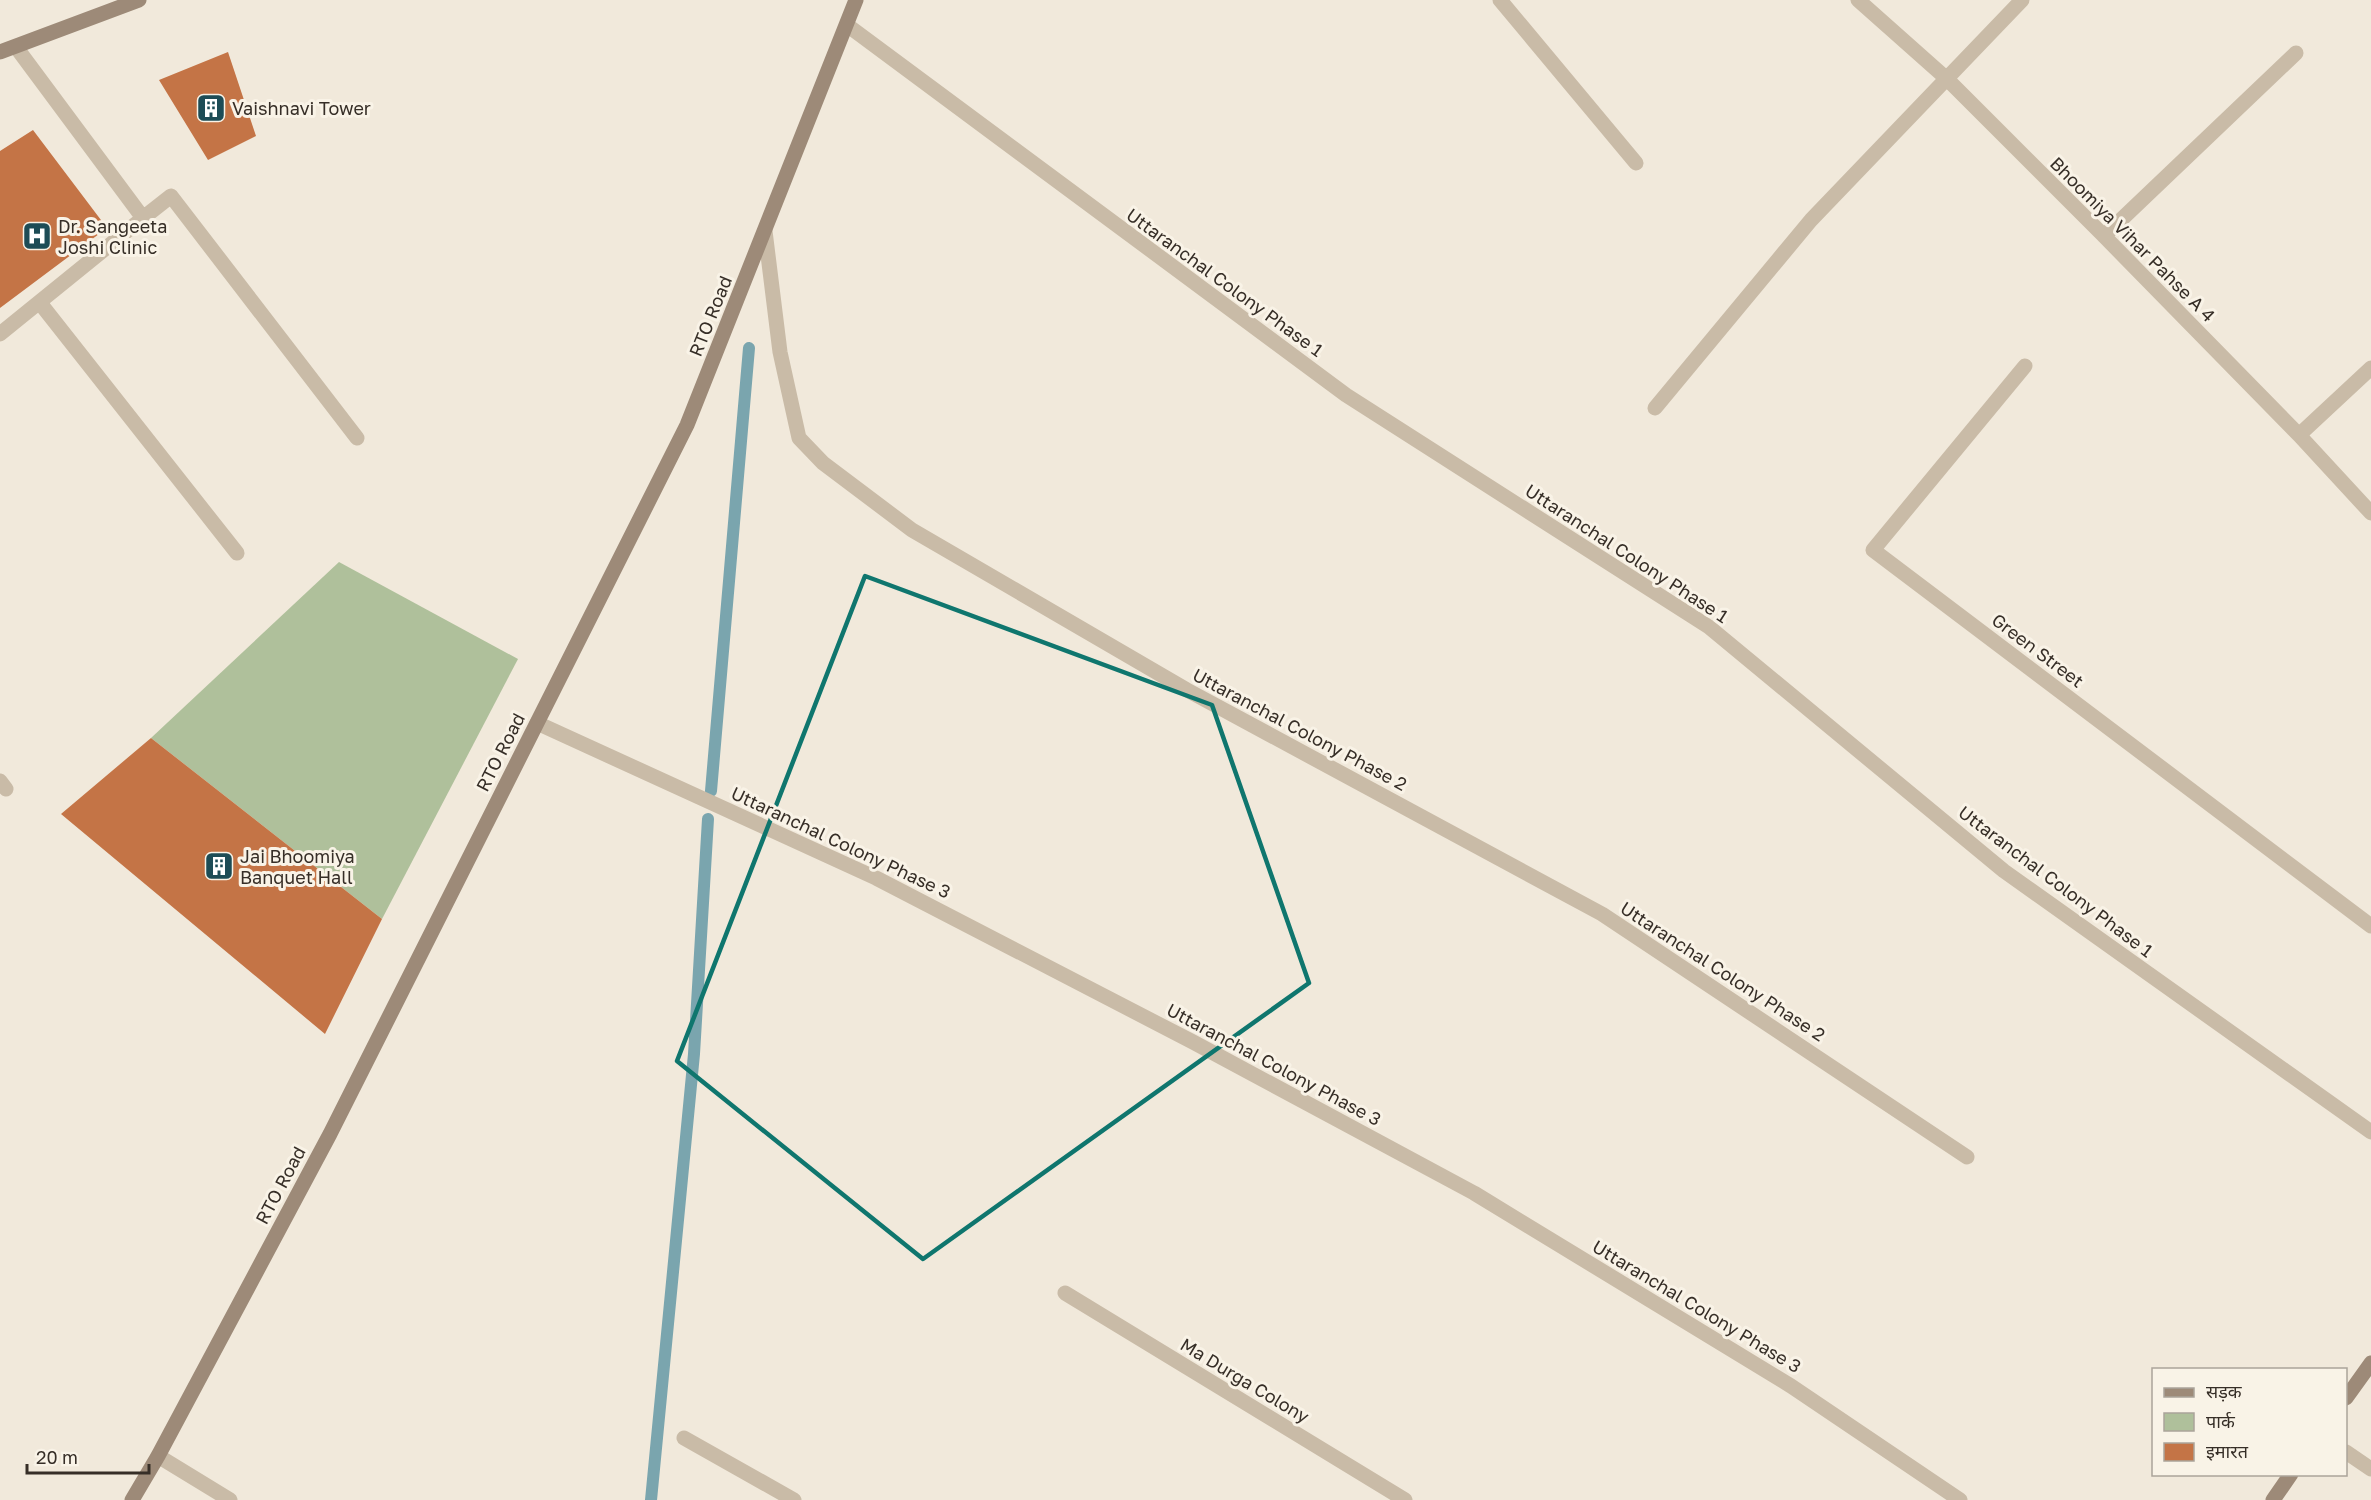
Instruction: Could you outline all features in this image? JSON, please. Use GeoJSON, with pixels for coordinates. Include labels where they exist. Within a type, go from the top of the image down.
{"type":"FeatureCollection","features":[{"type":"Feature","properties":{"kind":"street"},"geometry":{"type":"LineString","coordinates":[[0,52],[139,0]]}},
{"type":"Feature","properties":{"kind":"street","name":"RTO Road"},"geometry":{"type":"LineString","coordinates":[[132,1500],[158,1456],[330,1134],[687,425],[856,0]]}},
{"type":"Feature","properties":{"kind":"street"},"geometry":{"type":"LineString","coordinates":[[1500,0],[1636,163]]}},
{"type":"Feature","properties":{"kind":"street"},"geometry":{"type":"LineString","coordinates":[[1655,408],[1811,220],[2022,0]]}},
{"type":"Feature","properties":{"kind":"street","name":"Bhoomiya Vihar Pahse A 4"},"geometry":{"type":"LineString","coordinates":[[1865,2],[1947,79],[2104,236],[2299,435],[2371,513]]}},
{"type":"Feature","properties":{"kind":"street","name":"Uttaranchal Colony Phase 1"},"geometry":{"type":"LineString","coordinates":[[847,25],[1346,395],[1709,627],[2004,871],[2371,1132]]}},
{"type":"Feature","properties":{"kind":"street"},"geometry":{"type":"LineString","coordinates":[[16,47],[143,218]]}},
{"type":"Feature","properties":{"kind":"street"},"geometry":{"type":"LineString","coordinates":[[2104,236],[2296,53]]}},
{"type":"Feature","properties":{"kind":"street"},"geometry":{"type":"LineString","coordinates":[[0,334],[171,196],[357,438]]}},
{"type":"Feature","properties":{"kind":"street","name":"Uttaranchal Colony Phase 2"},"geometry":{"type":"LineString","coordinates":[[765,231],[780,352],[799,438],[823,463],[912,530],[1187,690],[1602,914],[1967,1157]]}},
{"type":"Feature","properties":{"kind":"street"},"geometry":{"type":"LineString","coordinates":[[40,303],[237,553]]}},
{"type":"Feature","properties":{"kind":"street","name":"Green Street"},"geometry":{"type":"LineString","coordinates":[[2025,366],[1873,550],[2371,926]]}},
{"type":"Feature","properties":{"kind":"street"},"geometry":{"type":"LineString","coordinates":[[2299,435],[2371,368]]}},
{"type":"Feature","properties":{"kind":"street","name":"Uttaranchal Colony Phase 3"},"geometry":{"type":"LineString","coordinates":[[537,723],[876,878],[1192,1042],[1474,1193],[1791,1386],[1960,1500]]}},
{"type":"Feature","properties":{"kind":"street","name":"Ma Durga Colony"},"geometry":{"type":"LineString","coordinates":[[1065,1293],[1405,1500]]}},
{"type":"Feature","properties":{"kind":"street"},"geometry":{"type":"LineString","coordinates":[[2347,1397],[2371,1363]]}},
{"type":"Feature","properties":{"kind":"street"},"geometry":{"type":"LineString","coordinates":[[684,1438],[794,1500]]}},
{"type":"Feature","properties":{"kind":"street"},"geometry":{"type":"LineString","coordinates":[[2347,1453],[2371,1469]]}},
{"type":"Feature","properties":{"kind":"street"},"geometry":{"type":"LineString","coordinates":[[158,1456],[230,1500]]}},
{"type":"Feature","properties":{"kind":"street"},"geometry":{"type":"LineString","coordinates":[[2273,1500],[2290,1476]]}},
{"type":"Feature","properties":{"kind":"highlighted area"},"geometry":{"type":"Polygon","coordinates":[[[865,576],[1212,705],[1309,983],[923,1259],[677,1061],[865,576]]]}},
{"type":"Feature","properties":{"kind":"green space"},"geometry":{"type":"Polygon","coordinates":[[[339,562],[518,659],[382,919],[151,738],[339,562]]]}},
{"type":"Feature","properties":{"kind":"building","name":"Vaishnavi Tower"},"geometry":{"type":"Polygon","coordinates":[[[228,52],[256,136],[208,160],[159,80],[228,52]]]}},
{"type":"Feature","properties":{"kind":"building"},"geometry":{"type":"Polygon","coordinates":[[[33,130],[107,228],[0,308],[0,151],[33,130]]]}},
{"type":"Feature","properties":{"kind":"building","name":"Jai Bhoomiya Banquet Hall"},"geometry":{"type":"Polygon","coordinates":[[[151,738],[382,919],[325,1034],[61,814],[151,738]]]}},
{"type":"Feature","properties":{"kind":"waterway"},"geometry":{"type":"LineString","coordinates":[[711,791],[749,348]]}},
{"type":"Feature","properties":{"kind":"waterway"},"geometry":{"type":"LineString","coordinates":[[651,1500],[694,1054],[708,819]]}},
{"type":"Feature","properties":{"kind":"place","name":"Vaishnavi Tower"},"geometry":{"type":"Point","coordinates":[211,108]}},
{"type":"Feature","properties":{"kind":"place","name":"Dr. Sangeeta Joshi Clinic"},"geometry":{"type":"Point","coordinates":[37,236]}},
{"type":"Feature","properties":{"kind":"place","name":"Jai Bhoomiya Banquet Hall"},"geometry":{"type":"Point","coordinates":[219,866]}}]}
